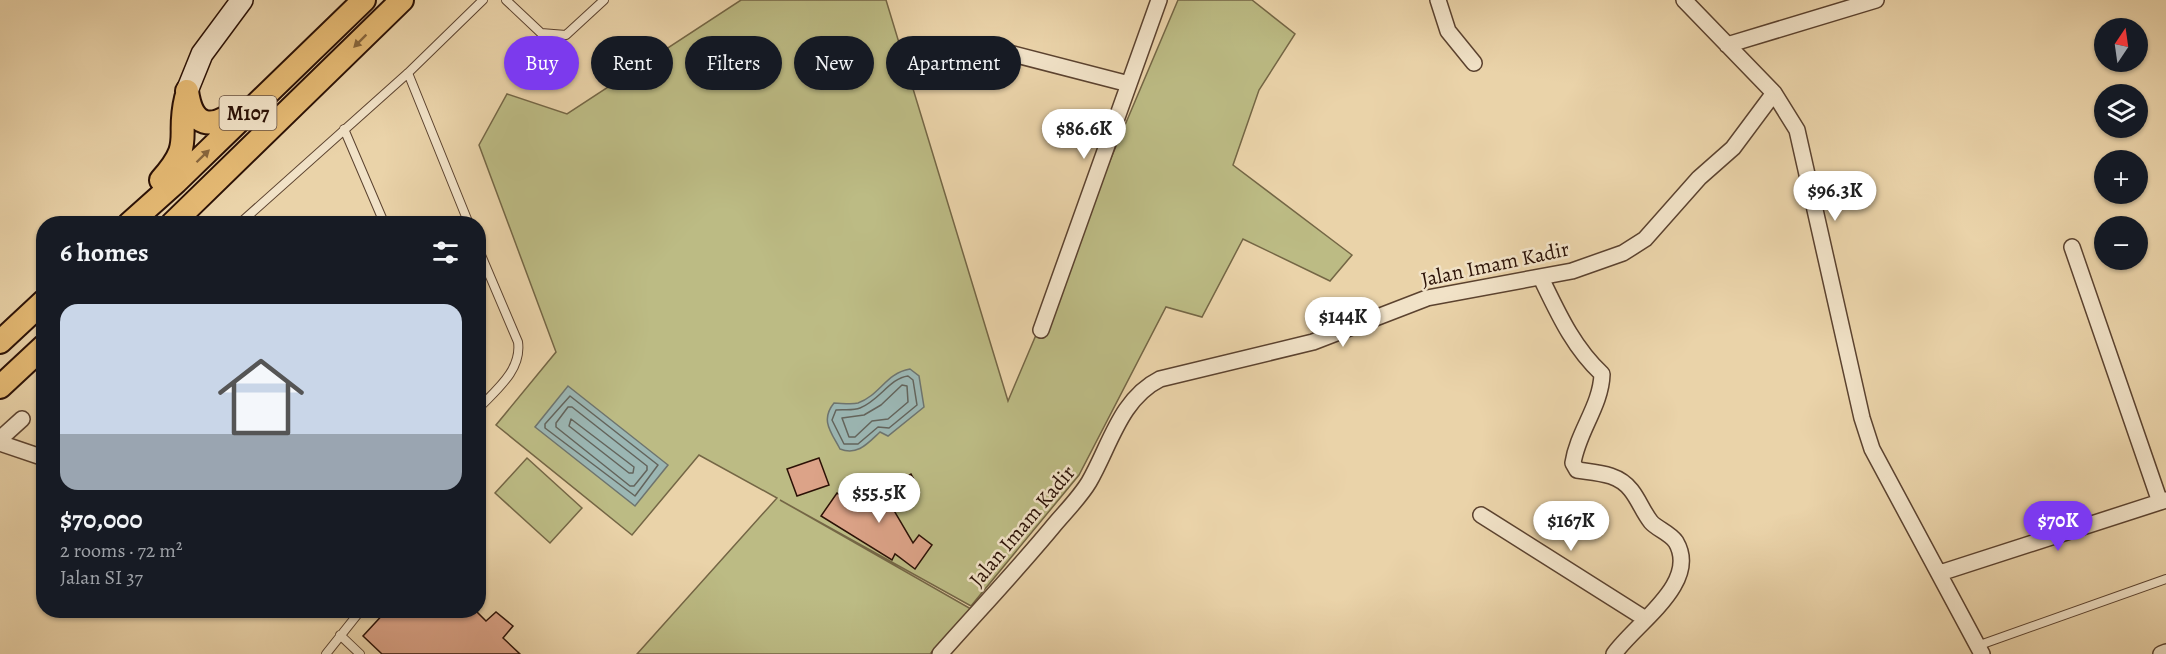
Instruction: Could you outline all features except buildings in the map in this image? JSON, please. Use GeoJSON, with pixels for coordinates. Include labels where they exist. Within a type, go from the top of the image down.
{"type":"FeatureCollection","features":[{"type":"Feature","properties":{"kind":"main road","name":"M107"},"geometry":{"type":"LineString","coordinates":[[137,216],[364,0]]}},
{"type":"Feature","properties":{"kind":"main road","name":"M107"},"geometry":{"type":"LineString","coordinates":[[180,216],[402,0]]}},
{"type":"Feature","properties":{"kind":"main road"},"geometry":{"type":"LineString","coordinates":[[187,91],[190,109],[198,119],[216,124],[337,27]]}},
{"type":"Feature","properties":{"kind":"main road"},"geometry":{"type":"LineString","coordinates":[[128,216],[179,157],[184,133],[184,105],[187,91]]}},
{"type":"Feature","properties":{"kind":"main road"},"geometry":{"type":"LineString","coordinates":[[0,342],[36,308]]}},
{"type":"Feature","properties":{"kind":"main road"},"geometry":{"type":"LineString","coordinates":[[0,387],[36,353]]}},
{"type":"Feature","properties":{"kind":"street"},"geometry":{"type":"LineString","coordinates":[[187,91],[201,54],[242,0]]}},
{"type":"Feature","properties":{"kind":"street"},"geometry":{"type":"LineString","coordinates":[[1041,330],[1159,0]]}},
{"type":"Feature","properties":{"kind":"street"},"geometry":{"type":"LineString","coordinates":[[1438,0],[1448,31],[1474,63]]}},
{"type":"Feature","properties":{"kind":"street"},"geometry":{"type":"LineString","coordinates":[[1684,0],[1774,93],[1797,130],[1862,418],[1872,449],[1980,650]]}},
{"type":"Feature","properties":{"kind":"street"},"geometry":{"type":"LineString","coordinates":[[1727,45],[1876,0]]}},
{"type":"Feature","properties":{"kind":"street"},"geometry":{"type":"LineString","coordinates":[[1021,56],[1129,84]]}},
{"type":"Feature","properties":{"kind":"street","name":"Jalan Imam Kadir"},"geometry":{"type":"LineString","coordinates":[[940,654],[1040,542],[1088,484],[1125,412],[1145,387],[1160,379],[1313,342],[1427,298],[1541,278],[1623,253],[1645,239],[1699,178],[1733,148],[1774,93]]}},
{"type":"Feature","properties":{"kind":"street"},"geometry":{"type":"LineString","coordinates":[[1940,573],[2163,501],[2072,247]]}},
{"type":"Feature","properties":{"kind":"street"},"geometry":{"type":"LineString","coordinates":[[1541,278],[1563,326],[1586,360],[1602,374],[1601,389],[1576,446],[1573,463],[1577,470],[1614,476],[1630,488],[1651,523],[1675,540],[1682,560],[1680,577],[1670,592],[1644,618],[1614,654]]}},
{"type":"Feature","properties":{"kind":"street"},"geometry":{"type":"LineString","coordinates":[[22,419],[0,441],[36,455]]}},
{"type":"Feature","properties":{"kind":"street"},"geometry":{"type":"LineString","coordinates":[[1481,515],[1644,618]]}},
{"type":"Feature","properties":{"kind":"street"},"geometry":{"type":"LineString","coordinates":[[2161,654],[2166,652]]}},
{"type":"Feature","properties":{"kind":"lane"},"geometry":{"type":"LineString","coordinates":[[248,216],[408,73],[483,0]]}},
{"type":"Feature","properties":{"kind":"lane"},"geometry":{"type":"LineString","coordinates":[[506,0],[541,33],[566,35],[604,0]]}},
{"type":"Feature","properties":{"kind":"lane"},"geometry":{"type":"LineString","coordinates":[[408,73],[466,216]]}},
{"type":"Feature","properties":{"kind":"lane"},"geometry":{"type":"LineString","coordinates":[[344,129],[381,216]]}},
{"type":"Feature","properties":{"kind":"lane"},"geometry":{"type":"LineString","coordinates":[[486,267],[518,342],[520,353],[512,371],[486,400]]}},
{"type":"Feature","properties":{"kind":"lane"},"geometry":{"type":"LineString","coordinates":[[1980,650],[2166,579]]}},
{"type":"Feature","properties":{"kind":"lane"},"geometry":{"type":"LineString","coordinates":[[326,654],[354,618]]}},
{"type":"Feature","properties":{"kind":"lane"},"geometry":{"type":"LineString","coordinates":[[340,635],[360,654]]}},
{"type":"Feature","properties":{"kind":"shaded area"},"geometry":{"type":"Polygon","coordinates":[[[741,0],[886,0],[897,36],[886,36],[886,90],[913,90],[1008,401],[1178,0],[1252,0],[1295,34],[1259,90],[1233,165],[1352,255],[1330,281],[1243,239],[1202,317],[1166,307],[1079,475],[971,606],[780,500],[971,609],[930,654],[637,654],[777,498],[699,455],[632,535],[496,425],[556,352],[479,145],[507,94],[567,114],[604,90],[673,90],[673,45],[685,37],[685,90],[782,90],[782,36],[686,36],[741,0]]]}},
{"type":"Feature","properties":{"kind":"shaded area"},"geometry":{"type":"Polygon","coordinates":[[[527,458],[582,508],[550,543],[495,493],[527,458]]]}},
{"type":"Feature","properties":{"kind":"water"},"geometry":{"type":"Polygon","coordinates":[[[910,369],[919,376],[924,407],[888,436],[880,432],[857,450],[840,449],[827,421],[834,403],[858,403],[872,395],[895,375],[910,369]]]}},
{"type":"Feature","properties":{"kind":"water"},"geometry":{"type":"Polygon","coordinates":[[[568,386],[668,465],[635,506],[535,427],[568,386]]]}}]}
